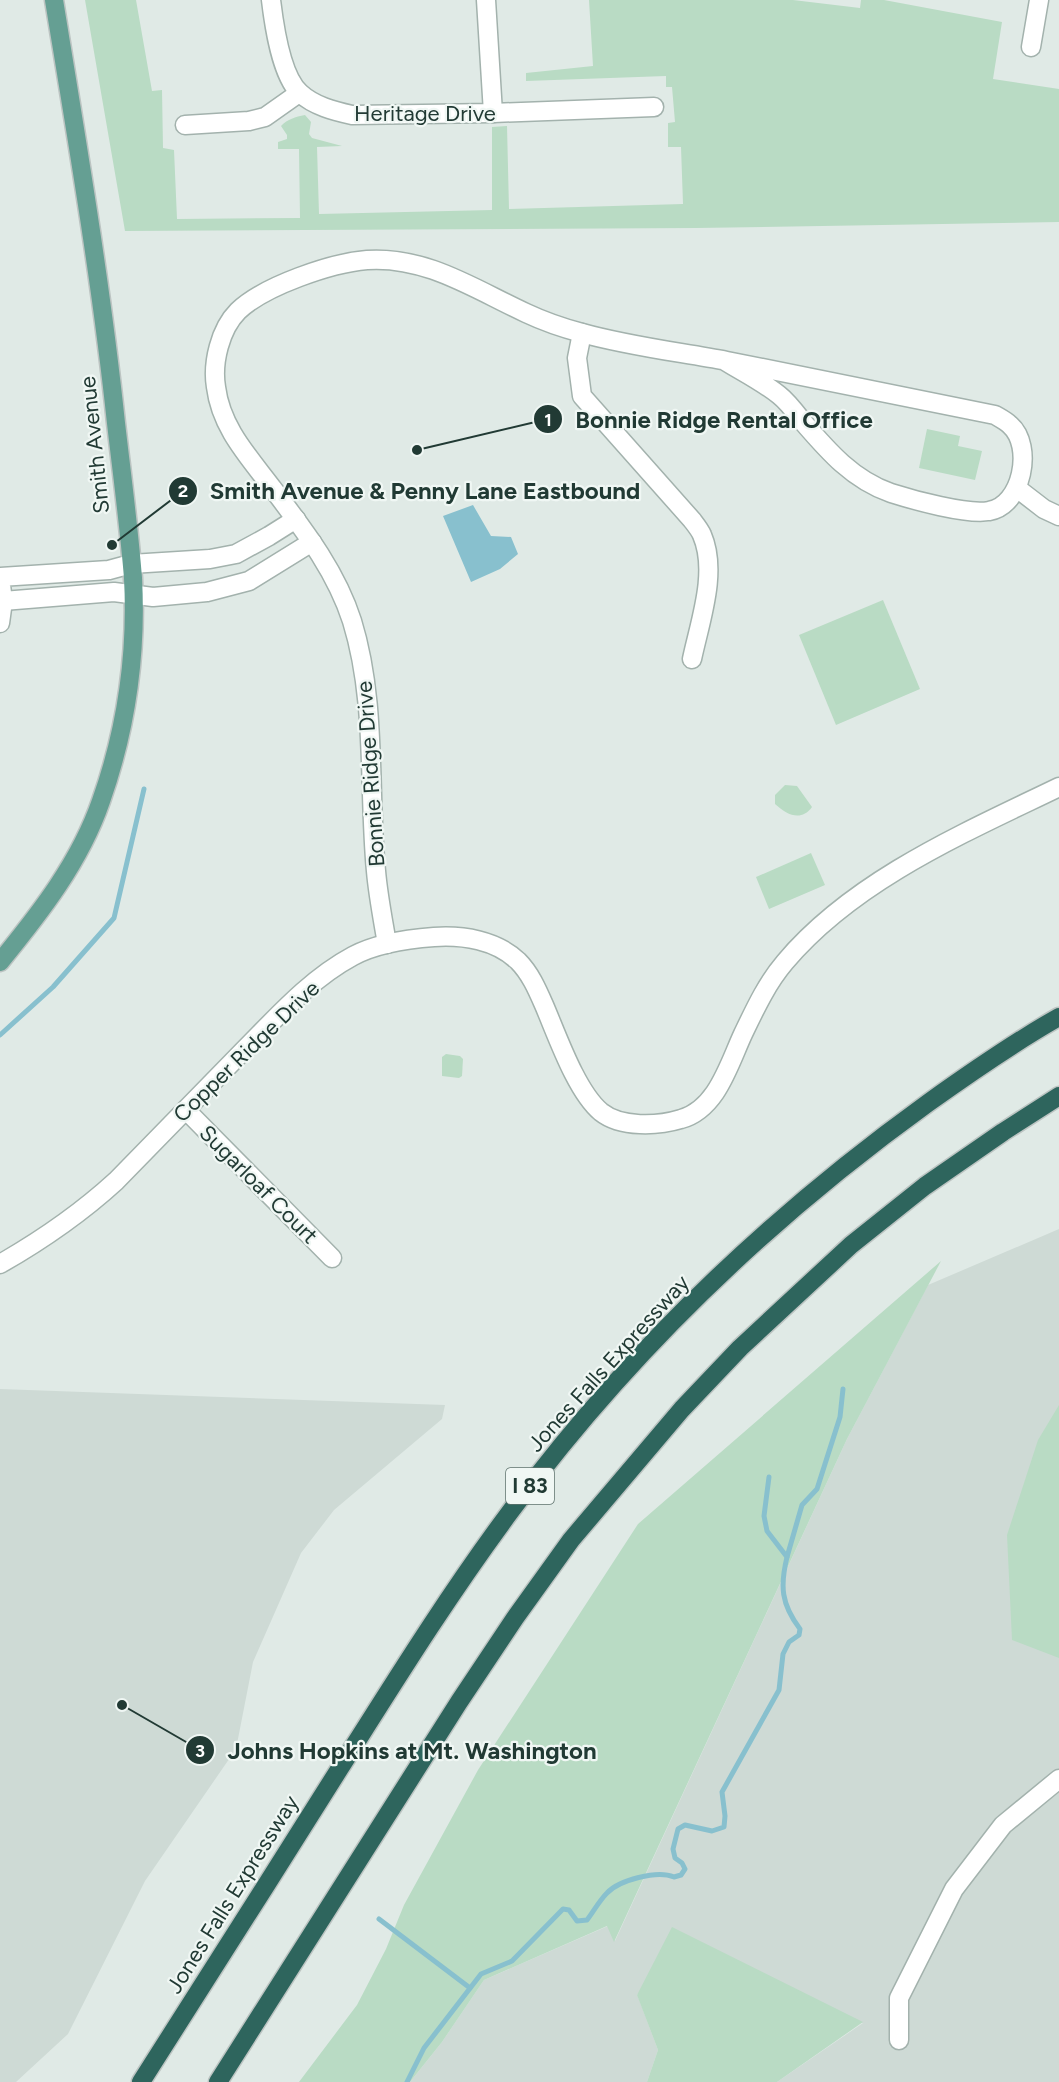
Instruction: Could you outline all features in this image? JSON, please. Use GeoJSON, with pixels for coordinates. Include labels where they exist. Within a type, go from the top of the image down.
{"type":"FeatureCollection","features":[{"type":"Feature","properties":{"kind":"highway","name":"Jones Falls Expressway"},"geometry":{"type":"LineString","coordinates":[[141,2082],[453,1593],[511,1510],[573,1432],[634,1363],[696,1299],[817,1188],[884,1135],[970,1073],[1059,1017]]}},
{"type":"Feature","properties":{"kind":"highway"},"geometry":{"type":"LineString","coordinates":[[218,2082],[515,1618],[571,1540],[682,1409],[740,1348],[851,1245],[925,1186],[1059,1096]]}},
{"type":"Feature","properties":{"kind":"main road","name":"Smith Avenue"},"geometry":{"type":"LineString","coordinates":[[0,962],[38,916],[74,859],[100,803],[116,754],[127,698],[133,647],[131,564],[108,345],[54,0]]}},
{"type":"Feature","properties":{"kind":"street"},"geometry":{"type":"LineString","coordinates":[[185,125],[249,121],[265,117],[299,93],[288,73],[273,20],[271,0]]}},
{"type":"Feature","properties":{"kind":"street"},"geometry":{"type":"LineString","coordinates":[[486,0],[493,113]]}},
{"type":"Feature","properties":{"kind":"street"},"geometry":{"type":"LineString","coordinates":[[1031,47],[1039,0]]}},
{"type":"Feature","properties":{"kind":"street","name":"Heritage Drive"},"geometry":{"type":"LineString","coordinates":[[299,93],[331,111],[352,115],[654,107]]}},
{"type":"Feature","properties":{"kind":"street","name":"Bonnie Ridge Drive"},"geometry":{"type":"LineString","coordinates":[[387,944],[376,872],[370,711],[363,664],[352,621],[340,591],[312,542],[231,433],[220,410],[215,383],[216,358],[224,333],[236,313],[253,299],[298,278],[332,266],[367,260],[403,261],[435,269],[530,315],[582,333],[725,361],[995,415],[1011,425],[1019,438],[1023,459],[1018,489],[1005,504],[992,511],[972,513],[890,493],[844,467],[780,395],[725,361]]}},
{"type":"Feature","properties":{"kind":"street"},"geometry":{"type":"LineString","coordinates":[[582,333],[577,358],[582,396],[692,519],[702,534],[706,551],[707,577],[692,658]]}},
{"type":"Feature","properties":{"kind":"street"},"geometry":{"type":"LineString","coordinates":[[1018,489],[1044,509],[1059,516]]}},
{"type":"Feature","properties":{"kind":"street"},"geometry":{"type":"LineString","coordinates":[[0,622],[3,601],[0,577],[109,570],[131,564],[210,559],[236,554],[296,519]]}},
{"type":"Feature","properties":{"kind":"street"},"geometry":{"type":"LineString","coordinates":[[3,601],[114,592],[153,597],[228,588],[249,581],[312,542]]}},
{"type":"Feature","properties":{"kind":"street","name":"Copper Ridge Drive"},"geometry":{"type":"LineString","coordinates":[[0,1264],[89,1205],[293,1000],[328,971],[356,954],[387,944],[416,938],[453,936],[480,940],[500,948],[518,961],[534,981],[579,1084],[602,1113],[623,1121],[660,1124],[694,1115],[714,1094],[762,996],[784,963],[834,914],[890,875],[970,830],[1059,787]]}},
{"type":"Feature","properties":{"kind":"street","name":"Sugarloaf Court"},"geometry":{"type":"LineString","coordinates":[[186,1110],[332,1258]]}},
{"type":"Feature","properties":{"kind":"street"},"geometry":{"type":"LineString","coordinates":[[899,2040],[899,1998],[954,1889],[1003,1825],[1059,1779]]}},
{"type":"Feature","properties":{"kind":"shaded area"},"geometry":{"type":"Polygon","coordinates":[[[1059,1229],[1059,2082],[777,2082],[863,2023],[637,1994],[658,2050],[647,2082],[410,2082],[442,2042],[484,1980],[608,1926],[615,1941],[847,1439],[928,1285],[1059,1229]]]}},
{"type":"Feature","properties":{"kind":"shaded area"},"geometry":{"type":"Polygon","coordinates":[[[0,1389],[445,1405],[442,1419],[334,1510],[301,1553],[253,1662],[236,1749],[145,1881],[68,2034],[16,2082],[0,2082],[0,1389]]]}},
{"type":"Feature","properties":{"kind":"green space"},"geometry":{"type":"Polygon","coordinates":[[[85,0],[136,0],[152,91],[162,90],[163,148],[174,150],[177,219],[300,218],[299,149],[278,149],[278,142],[287,139],[281,126],[305,115],[311,122],[309,134],[312,138],[342,146],[317,147],[319,214],[492,210],[492,127],[507,126],[509,209],[683,204],[681,147],[668,147],[668,123],[675,122],[672,87],[666,87],[666,76],[526,81],[526,73],[593,66],[589,0],[793,0],[860,8],[861,0],[884,0],[1002,22],[993,79],[1059,89],[1059,222],[696,228],[125,231],[85,0]]]}},
{"type":"Feature","properties":{"kind":"green space"},"geometry":{"type":"Polygon","coordinates":[[[927,429],[960,436],[958,446],[982,451],[975,480],[919,468],[927,429]]]}},
{"type":"Feature","properties":{"kind":"green space"},"geometry":{"type":"Polygon","coordinates":[[[883,600],[920,689],[836,725],[799,635],[883,600]]]}},
{"type":"Feature","properties":{"kind":"green space"},"geometry":{"type":"Polygon","coordinates":[[[785,785],[797,786],[812,807],[808,812],[799,816],[789,814],[775,804],[775,795],[785,785]]]}},
{"type":"Feature","properties":{"kind":"green space"},"geometry":{"type":"Polygon","coordinates":[[[811,853],[825,885],[769,909],[756,877],[811,853]]]}},
{"type":"Feature","properties":{"kind":"green space"},"geometry":{"type":"Polygon","coordinates":[[[446,1054],[460,1056],[463,1059],[462,1076],[459,1078],[442,1076],[442,1057],[446,1054]]]}},
{"type":"Feature","properties":{"kind":"green space"},"geometry":{"type":"Polygon","coordinates":[[[941,1261],[847,1439],[614,1942],[607,1926],[484,1980],[442,2042],[410,2082],[299,2082],[357,2005],[386,1949],[404,1905],[478,1770],[638,1524],[941,1261]]]}},
{"type":"Feature","properties":{"kind":"green space"},"geometry":{"type":"Polygon","coordinates":[[[1059,1405],[1059,1658],[1012,1640],[1007,1535],[1038,1440],[1059,1405]]]}},
{"type":"Feature","properties":{"kind":"green space"},"geometry":{"type":"Polygon","coordinates":[[[672,1927],[863,2022],[777,2082],[647,2082],[658,2050],[637,1995],[672,1927]]]}},
{"type":"Feature","properties":{"kind":"water"},"geometry":{"type":"Polygon","coordinates":[[[473,505],[491,536],[511,537],[518,554],[500,569],[471,582],[443,516],[473,505]]]}},
{"type":"Feature","properties":{"kind":"waterway"},"geometry":{"type":"LineString","coordinates":[[0,1035],[53,987],[114,918],[144,789]]}},
{"type":"Feature","properties":{"kind":"waterway"},"geometry":{"type":"LineString","coordinates":[[787,1557],[802,1505],[817,1489],[840,1417],[843,1389]]}},
{"type":"Feature","properties":{"kind":"waterway"},"geometry":{"type":"LineString","coordinates":[[407,2082],[424,2048],[481,1974],[512,1961],[563,1909],[569,1910],[577,1921],[587,1920],[604,1896],[620,1884],[648,1876],[681,1875],[685,1869],[682,1863],[675,1858],[673,1849],[678,1829],[685,1825],[712,1831],[724,1827],[722,1792],[779,1690],[783,1654],[789,1642],[799,1635],[800,1629],[789,1611],[784,1594],[783,1577],[787,1557],[767,1531],[764,1516],[769,1477]]}},
{"type":"Feature","properties":{"kind":"waterway"},"geometry":{"type":"LineString","coordinates":[[379,1919],[470,1988]]}},
{"type":"Feature","properties":{"kind":"place","name":"Bonnie Ridge Rental Office"},"geometry":{"type":"Point","coordinates":[417,450]}},
{"type":"Feature","properties":{"kind":"place","name":"Smith Avenue & Penny Lane Eastbound"},"geometry":{"type":"Point","coordinates":[112,545]}},
{"type":"Feature","properties":{"kind":"place","name":"Johns Hopkins at Mt. Washington"},"geometry":{"type":"Point","coordinates":[122,1705]}}]}
